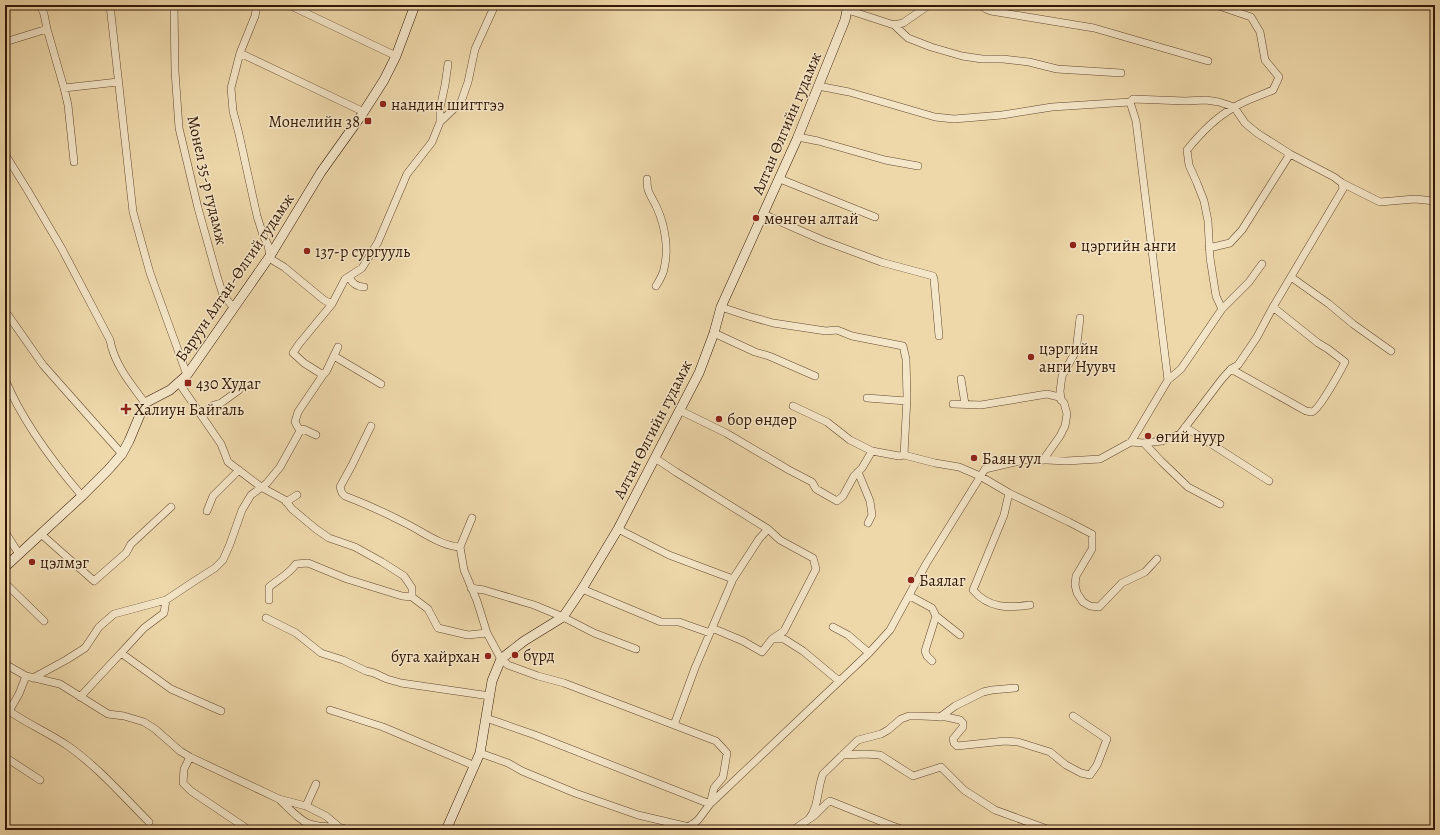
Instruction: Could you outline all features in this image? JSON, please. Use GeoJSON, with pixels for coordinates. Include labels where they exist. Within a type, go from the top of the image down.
{"type":"FeatureCollection","features":[{"type":"Feature","properties":{"kind":"main road","name":"Баруун Алтан-Өлгий гудамж"},"geometry":{"type":"LineString","coordinates":[[146,403],[170,390],[187,375],[270,257],[321,172],[364,112],[388,74],[415,5]]}},
{"type":"Feature","properties":{"kind":"main road","name":"Алтан Өлгийн гудамж"},"geometry":{"type":"LineString","coordinates":[[446,830],[480,753],[492,681],[501,659],[524,641],[563,617],[582,589],[618,529],[699,373],[714,333],[721,307],[762,214],[780,179],[798,138],[845,20],[848,6]]}},
{"type":"Feature","properties":{"kind":"main road"},"geometry":{"type":"LineString","coordinates":[[5,567],[82,496],[122,454],[146,403]]}},
{"type":"Feature","properties":{"kind":"street"},"geometry":{"type":"LineString","coordinates":[[40,5],[44,14],[68,105],[74,162]]}},
{"type":"Feature","properties":{"kind":"street"},"geometry":{"type":"LineString","coordinates":[[110,5],[114,29],[118,82],[133,212],[150,273],[187,375]]}},
{"type":"Feature","properties":{"kind":"street","name":"Монел 35-р гудамж"},"geometry":{"type":"LineString","coordinates":[[174,5],[175,71],[179,128],[198,208],[217,276],[223,295],[234,308]]}},
{"type":"Feature","properties":{"kind":"street"},"geometry":{"type":"LineString","coordinates":[[257,5],[255,16],[240,53],[232,88],[233,111],[257,216],[268,246],[270,257],[324,300],[332,304]]}},
{"type":"Feature","properties":{"kind":"street"},"geometry":{"type":"LineString","coordinates":[[289,5],[396,56]]}},
{"type":"Feature","properties":{"kind":"street"},"geometry":{"type":"LineString","coordinates":[[440,122],[461,102],[468,82],[475,49],[495,5]]}},
{"type":"Feature","properties":{"kind":"street"},"geometry":{"type":"LineString","coordinates":[[894,25],[903,23],[929,5]]}},
{"type":"Feature","properties":{"kind":"street"},"geometry":{"type":"LineString","coordinates":[[980,5],[991,11],[1094,28],[1208,61]]}},
{"type":"Feature","properties":{"kind":"street"},"geometry":{"type":"LineString","coordinates":[[1216,5],[1251,17],[1260,32],[1265,60],[1279,77],[1273,90],[1234,107],[1216,121],[1187,150],[1189,165],[1204,201],[1208,221],[1209,248],[1216,296],[1222,309]]}},
{"type":"Feature","properties":{"kind":"street"},"geometry":{"type":"LineString","coordinates":[[848,6],[894,25],[908,38],[931,47],[962,56],[1028,62],[1057,68],[1122,73]]}},
{"type":"Feature","properties":{"kind":"street"},"geometry":{"type":"LineString","coordinates":[[5,42],[47,29]]}},
{"type":"Feature","properties":{"kind":"street"},"geometry":{"type":"LineString","coordinates":[[240,53],[364,112]]}},
{"type":"Feature","properties":{"kind":"street"},"geometry":{"type":"LineString","coordinates":[[323,375],[304,363],[293,353],[332,304],[345,279],[362,268],[366,262],[378,242],[407,174],[432,142],[440,122],[440,108],[446,85],[448,64]]}},
{"type":"Feature","properties":{"kind":"street"},"geometry":{"type":"LineString","coordinates":[[64,88],[118,82]]}},
{"type":"Feature","properties":{"kind":"street"},"geometry":{"type":"LineString","coordinates":[[818,86],[849,92],[935,117],[954,119],[1002,115],[1052,106],[1130,102],[1133,99],[1185,101],[1206,100],[1219,102],[1234,107],[1245,123],[1257,133],[1290,154],[1380,202],[1415,199],[1435,201]]}},
{"type":"Feature","properties":{"kind":"street"},"geometry":{"type":"LineString","coordinates":[[1130,102],[1136,121],[1168,380]]}},
{"type":"Feature","properties":{"kind":"street"},"geometry":{"type":"LineString","coordinates":[[798,138],[818,141],[885,160],[918,166]]}},
{"type":"Feature","properties":{"kind":"street"},"geometry":{"type":"LineString","coordinates":[[5,154],[62,250],[110,340],[112,352],[115,358],[125,375],[146,403]]}},
{"type":"Feature","properties":{"kind":"street"},"geometry":{"type":"LineString","coordinates":[[1209,248],[1230,243],[1242,230],[1290,154]]}},
{"type":"Feature","properties":{"kind":"street"},"geometry":{"type":"LineString","coordinates":[[647,179],[647,190],[656,206],[664,227],[666,250],[664,270],[656,286]]}},
{"type":"Feature","properties":{"kind":"street"},"geometry":{"type":"LineString","coordinates":[[780,179],[874,217]]}},
{"type":"Feature","properties":{"kind":"street"},"geometry":{"type":"LineString","coordinates":[[1131,442],[1144,443],[1162,441],[1180,434],[1231,369],[1238,365],[1257,337],[1273,307],[1343,189],[1342,183]]}},
{"type":"Feature","properties":{"kind":"street"},"geometry":{"type":"LineString","coordinates":[[762,214],[822,240],[881,262],[933,276],[939,336]]}},
{"type":"Feature","properties":{"kind":"street"},"geometry":{"type":"LineString","coordinates":[[689,828],[698,820],[710,804],[869,653],[890,630],[910,596],[926,564],[985,469],[1028,459],[1066,461],[1100,459],[1131,442],[1168,380],[1181,369],[1222,309],[1249,282],[1262,264]]}},
{"type":"Feature","properties":{"kind":"street"},"geometry":{"type":"LineString","coordinates":[[349,277],[352,283],[360,287],[364,287]]}},
{"type":"Feature","properties":{"kind":"street"},"geometry":{"type":"LineString","coordinates":[[1291,277],[1329,304],[1352,324],[1391,351]]}},
{"type":"Feature","properties":{"kind":"street"},"geometry":{"type":"LineString","coordinates":[[721,307],[773,323],[826,331],[837,330],[852,336],[903,346],[906,360],[904,455]]}},
{"type":"Feature","properties":{"kind":"street"},"geometry":{"type":"LineString","coordinates":[[1231,369],[1306,411],[1312,412],[1316,409],[1329,391],[1345,362],[1328,349],[1318,344],[1273,307]]}},
{"type":"Feature","properties":{"kind":"street"},"geometry":{"type":"LineString","coordinates":[[8,315],[43,365],[122,454]]}},
{"type":"Feature","properties":{"kind":"street"},"geometry":{"type":"LineString","coordinates":[[1061,400],[1060,391],[1062,376],[1076,350],[1080,318]]}},
{"type":"Feature","properties":{"kind":"street"},"geometry":{"type":"LineString","coordinates":[[714,333],[755,352],[769,356],[814,376]]}},
{"type":"Feature","properties":{"kind":"street"},"geometry":{"type":"LineString","coordinates":[[300,431],[295,422],[298,412],[326,372],[338,347]]}},
{"type":"Feature","properties":{"kind":"street"},"geometry":{"type":"LineString","coordinates":[[334,356],[381,384]]}},
{"type":"Feature","properties":{"kind":"street"},"geometry":{"type":"LineString","coordinates":[[5,379],[32,430],[62,473],[82,496]]}},
{"type":"Feature","properties":{"kind":"street"},"geometry":{"type":"LineString","coordinates":[[961,379],[965,404]]}},
{"type":"Feature","properties":{"kind":"street"},"geometry":{"type":"LineString","coordinates":[[179,383],[220,444],[228,462],[261,487],[286,502],[292,509],[329,538],[355,547],[404,576],[412,588],[412,597]]}},
{"type":"Feature","properties":{"kind":"street"},"geometry":{"type":"LineString","coordinates":[[201,415],[214,405],[221,403],[239,390]]}},
{"type":"Feature","properties":{"kind":"street"},"geometry":{"type":"LineString","coordinates":[[954,404],[981,405],[1047,394],[1059,397],[1064,402],[1067,414],[1065,426],[1060,436],[1043,460]]}},
{"type":"Feature","properties":{"kind":"street"},"geometry":{"type":"LineString","coordinates":[[867,398],[906,401]]}},
{"type":"Feature","properties":{"kind":"street"},"geometry":{"type":"LineString","coordinates":[[793,406],[827,422],[850,440],[872,451],[899,456],[904,455],[959,468],[980,476],[1092,534],[1092,549],[1076,576],[1075,585],[1083,602],[1090,606],[1099,607],[1122,583],[1145,572],[1157,559]]}},
{"type":"Feature","properties":{"kind":"street"},"geometry":{"type":"LineString","coordinates":[[679,410],[726,433],[779,465],[812,482],[816,489],[837,501],[844,496],[854,476],[872,451]]}},
{"type":"Feature","properties":{"kind":"street"},"geometry":{"type":"LineString","coordinates":[[371,426],[340,487],[342,493],[345,496],[380,510],[440,542],[460,547]]}},
{"type":"Feature","properties":{"kind":"street"},"geometry":{"type":"LineString","coordinates":[[1185,427],[1269,481]]}},
{"type":"Feature","properties":{"kind":"street"},"geometry":{"type":"LineString","coordinates":[[300,431],[303,429],[316,435]]}},
{"type":"Feature","properties":{"kind":"street"},"geometry":{"type":"LineString","coordinates":[[5,718],[30,677],[66,660],[85,648],[99,627],[114,614],[166,600],[215,568],[223,560],[242,510],[251,495],[280,467],[300,431]]}},
{"type":"Feature","properties":{"kind":"street"},"geometry":{"type":"LineString","coordinates":[[1144,443],[1188,486],[1220,504]]}},
{"type":"Feature","properties":{"kind":"street"},"geometry":{"type":"LineString","coordinates":[[582,589],[661,622],[679,622],[711,630],[743,641],[762,652],[772,639],[784,632],[816,569],[813,558],[780,540],[768,529],[655,458]]}},
{"type":"Feature","properties":{"kind":"street"},"geometry":{"type":"LineString","coordinates":[[207,511],[213,496],[239,470]]}},
{"type":"Feature","properties":{"kind":"street"},"geometry":{"type":"LineString","coordinates":[[858,472],[870,501],[872,515],[868,523]]}},
{"type":"Feature","properties":{"kind":"street"},"geometry":{"type":"LineString","coordinates":[[1010,492],[1004,515],[973,590],[982,598],[997,606],[1008,608],[1030,606]]}},
{"type":"Feature","properties":{"kind":"street"},"geometry":{"type":"LineString","coordinates":[[286,502],[297,495]]}},
{"type":"Feature","properties":{"kind":"street"},"geometry":{"type":"LineString","coordinates":[[41,534],[94,581],[126,553],[131,544],[171,507]]}},
{"type":"Feature","properties":{"kind":"street"},"geometry":{"type":"LineString","coordinates":[[472,518],[460,547],[464,570],[477,601],[480,615],[487,633],[501,659],[508,665],[538,676],[564,683],[716,741],[727,752],[723,777],[714,788],[710,804]]}},
{"type":"Feature","properties":{"kind":"street"},"geometry":{"type":"LineString","coordinates":[[239,520],[243,531]]}},
{"type":"Feature","properties":{"kind":"street"},"geometry":{"type":"LineString","coordinates":[[618,529],[668,555],[732,579]]}},
{"type":"Feature","properties":{"kind":"street"},"geometry":{"type":"LineString","coordinates":[[674,725],[695,668],[732,579],[759,539],[768,529]]}},
{"type":"Feature","properties":{"kind":"street"},"geometry":{"type":"LineString","coordinates":[[5,532],[19,554]]}},
{"type":"Feature","properties":{"kind":"street"},"geometry":{"type":"LineString","coordinates":[[268,600],[269,587],[290,572],[296,564],[308,563],[347,579],[402,596],[412,597],[428,609],[438,628],[468,635],[487,633]]}},
{"type":"Feature","properties":{"kind":"street"},"geometry":{"type":"LineString","coordinates":[[5,583],[44,621]]}},
{"type":"Feature","properties":{"kind":"street"},"geometry":{"type":"LineString","coordinates":[[471,588],[484,590],[534,605],[563,617],[594,633],[636,649]]}},
{"type":"Feature","properties":{"kind":"street"},"geometry":{"type":"LineString","coordinates":[[910,596],[932,608],[936,616],[960,635]]}},
{"type":"Feature","properties":{"kind":"street"},"geometry":{"type":"LineString","coordinates":[[80,697],[144,628],[164,613],[166,600]]}},
{"type":"Feature","properties":{"kind":"street"},"geometry":{"type":"LineString","coordinates":[[932,661],[927,656],[925,651],[936,616]]}},
{"type":"Feature","properties":{"kind":"street"},"geometry":{"type":"LineString","coordinates":[[266,618],[296,633],[321,653],[343,660],[387,679],[401,683],[490,696]]}},
{"type":"Feature","properties":{"kind":"street"},"geometry":{"type":"LineString","coordinates":[[833,627],[848,635],[869,653]]}},
{"type":"Feature","properties":{"kind":"street"},"geometry":{"type":"LineString","coordinates":[[772,639],[784,639],[803,651],[839,681]]}},
{"type":"Feature","properties":{"kind":"street"},"geometry":{"type":"LineString","coordinates":[[121,653],[171,689],[221,712]]}},
{"type":"Feature","properties":{"kind":"street"},"geometry":{"type":"LineString","coordinates":[[5,664],[30,677],[60,684],[108,714],[124,716],[144,722],[155,729],[180,751],[190,757],[279,799],[306,806],[326,816],[339,826],[349,830]]}},
{"type":"Feature","properties":{"kind":"street"},"geometry":{"type":"LineString","coordinates":[[940,717],[955,706],[983,692],[1015,688]]}},
{"type":"Feature","properties":{"kind":"street"},"geometry":{"type":"LineString","coordinates":[[330,710],[383,727],[475,766]]}},
{"type":"Feature","properties":{"kind":"street"},"geometry":{"type":"LineString","coordinates":[[9,711],[25,722],[68,746],[109,781],[149,822]]}},
{"type":"Feature","properties":{"kind":"street"},"geometry":{"type":"LineString","coordinates":[[809,819],[814,813],[820,781],[823,774],[858,740],[882,734],[901,719],[915,716],[940,717],[960,720],[963,723],[963,727],[953,739],[957,746],[1005,741],[1018,742],[1050,752],[1071,768],[1081,773],[1090,775],[1097,765],[1107,739],[1073,716]]}},
{"type":"Feature","properties":{"kind":"street"},"geometry":{"type":"LineString","coordinates":[[486,718],[535,735],[710,804]]}},
{"type":"Feature","properties":{"kind":"street"},"geometry":{"type":"LineString","coordinates":[[480,753],[508,763],[522,771],[638,815],[700,830]]}},
{"type":"Feature","properties":{"kind":"street"},"geometry":{"type":"LineString","coordinates":[[843,756],[865,754],[880,755],[913,776],[941,767],[964,790],[995,810],[1050,830]]}},
{"type":"Feature","properties":{"kind":"street"},"geometry":{"type":"LineString","coordinates":[[5,757],[40,780]]}},
{"type":"Feature","properties":{"kind":"street"},"geometry":{"type":"LineString","coordinates":[[190,757],[184,769],[183,783],[191,792],[249,830]]}},
{"type":"Feature","properties":{"kind":"street"},"geometry":{"type":"LineString","coordinates":[[306,806],[316,784]]}},
{"type":"Feature","properties":{"kind":"street"},"geometry":{"type":"LineString","coordinates":[[279,799],[310,828],[339,826]]}},
{"type":"Feature","properties":{"kind":"street"},"geometry":{"type":"LineString","coordinates":[[793,830],[816,815],[830,801],[890,828],[904,830]]}},
{"type":"Feature","properties":{"kind":"place","name":"нандин шигтгээ"},"geometry":{"type":"Point","coordinates":[383,104]}},
{"type":"Feature","properties":{"kind":"place","name":"Монелийн 38"},"geometry":{"type":"Point","coordinates":[368,121]}},
{"type":"Feature","properties":{"kind":"place","name":"мөнгөн алтай"},"geometry":{"type":"Point","coordinates":[756,218]}},
{"type":"Feature","properties":{"kind":"place","name":"цэргийн анги"},"geometry":{"type":"Point","coordinates":[1073,245]}},
{"type":"Feature","properties":{"kind":"place","name":"137-р сургууль"},"geometry":{"type":"Point","coordinates":[307,251]}},
{"type":"Feature","properties":{"kind":"place","name":"цэргийн анги Нуувч"},"geometry":{"type":"Point","coordinates":[1031,357]}},
{"type":"Feature","properties":{"kind":"place","name":"430 Худаг"},"geometry":{"type":"Point","coordinates":[188,383]}},
{"type":"Feature","properties":{"kind":"place","name":"Халиун Байгаль"},"geometry":{"type":"Point","coordinates":[126,409]}},
{"type":"Feature","properties":{"kind":"place","name":"бор өндөр"},"geometry":{"type":"Point","coordinates":[719,419]}},
{"type":"Feature","properties":{"kind":"place","name":"өгий нуур"},"geometry":{"type":"Point","coordinates":[1148,436]}},
{"type":"Feature","properties":{"kind":"place","name":"Баян уул"},"geometry":{"type":"Point","coordinates":[974,458]}},
{"type":"Feature","properties":{"kind":"place","name":"цэлмэг"},"geometry":{"type":"Point","coordinates":[32,562]}},
{"type":"Feature","properties":{"kind":"place","name":"Баялаг"},"geometry":{"type":"Point","coordinates":[911,580]}},
{"type":"Feature","properties":{"kind":"place","name":"бүрд"},"geometry":{"type":"Point","coordinates":[515,655]}},
{"type":"Feature","properties":{"kind":"place","name":"буга хайрхан"},"geometry":{"type":"Point","coordinates":[488,656]}}]}
